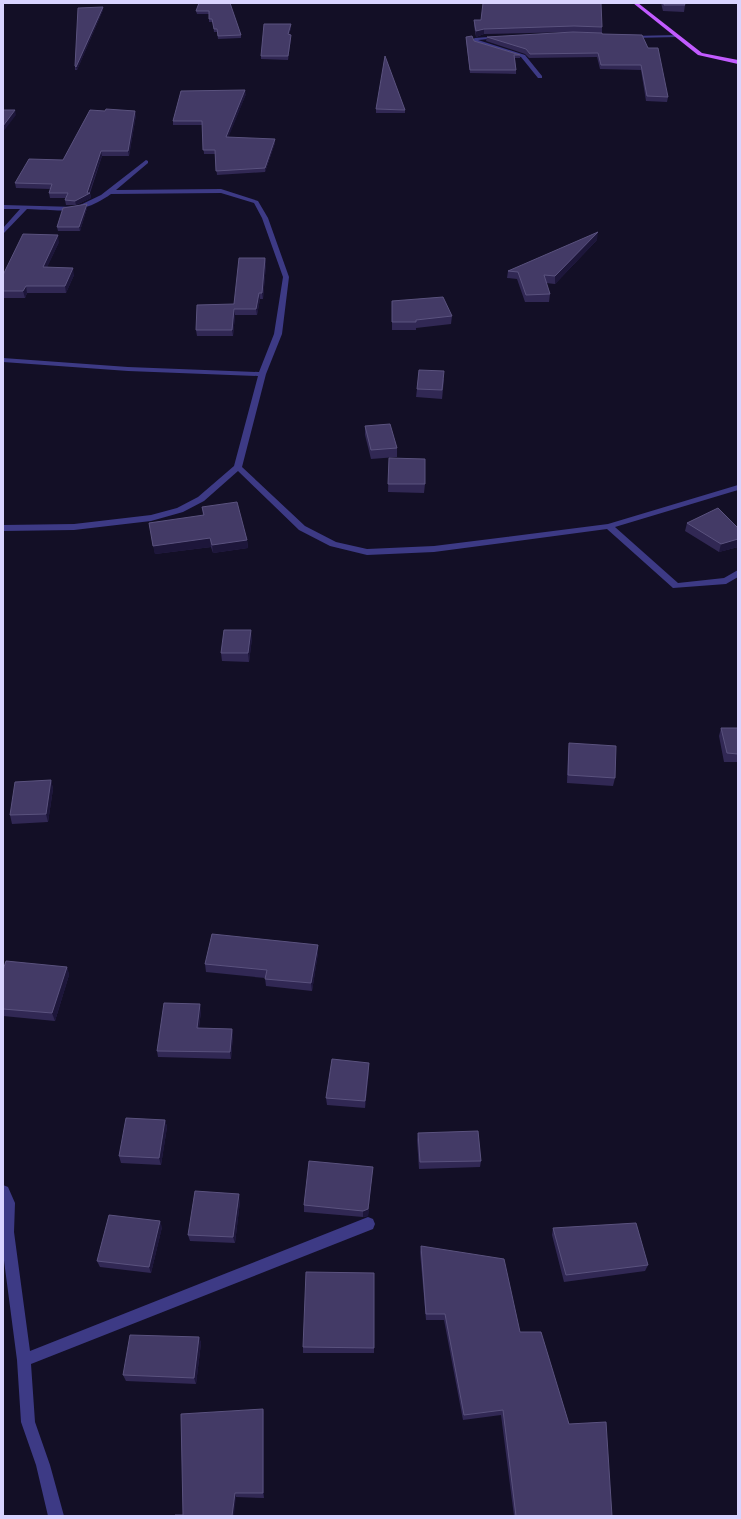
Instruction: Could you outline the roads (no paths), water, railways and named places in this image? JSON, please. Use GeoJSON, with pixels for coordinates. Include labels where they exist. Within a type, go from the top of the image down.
{"type":"FeatureCollection","features":[{"type":"Feature","properties":{"kind":"main road"},"geometry":{"type":"LineString","coordinates":[[635,3],[700,54],[738,62]]}},
{"type":"Feature","properties":{"kind":"street"},"geometry":{"type":"LineString","coordinates":[[505,36],[475,39],[476,42],[523,56],[540,77]]}},
{"type":"Feature","properties":{"kind":"street"},"geometry":{"type":"LineString","coordinates":[[628,37],[677,36]]}},
{"type":"Feature","properties":{"kind":"street"},"geometry":{"type":"LineString","coordinates":[[3,207],[84,207],[118,185],[146,162]]}},
{"type":"Feature","properties":{"kind":"street"},"geometry":{"type":"LineString","coordinates":[[3,528],[74,527],[151,518],[180,510],[200,499],[238,467],[262,374],[278,334],[286,277],[265,218],[256,202],[221,191],[108,192]]}},
{"type":"Feature","properties":{"kind":"street"},"geometry":{"type":"LineString","coordinates":[[3,232],[25,208]]}},
{"type":"Feature","properties":{"kind":"street"},"geometry":{"type":"LineString","coordinates":[[3,360],[128,369],[262,374]]}},
{"type":"Feature","properties":{"kind":"street"},"geometry":{"type":"LineString","coordinates":[[238,467],[302,528],[333,544],[367,552],[434,549],[609,526],[738,487]]}},
{"type":"Feature","properties":{"kind":"street"},"geometry":{"type":"LineString","coordinates":[[609,526],[676,586],[726,581],[738,573]]}},
{"type":"Feature","properties":{"kind":"street"},"geometry":{"type":"LineString","coordinates":[[3,1191],[8,1203],[7,1232],[24,1360],[28,1422],[43,1465],[56,1516]]}},
{"type":"Feature","properties":{"kind":"street"},"geometry":{"type":"LineString","coordinates":[[24,1360],[368,1224]]}}]}
